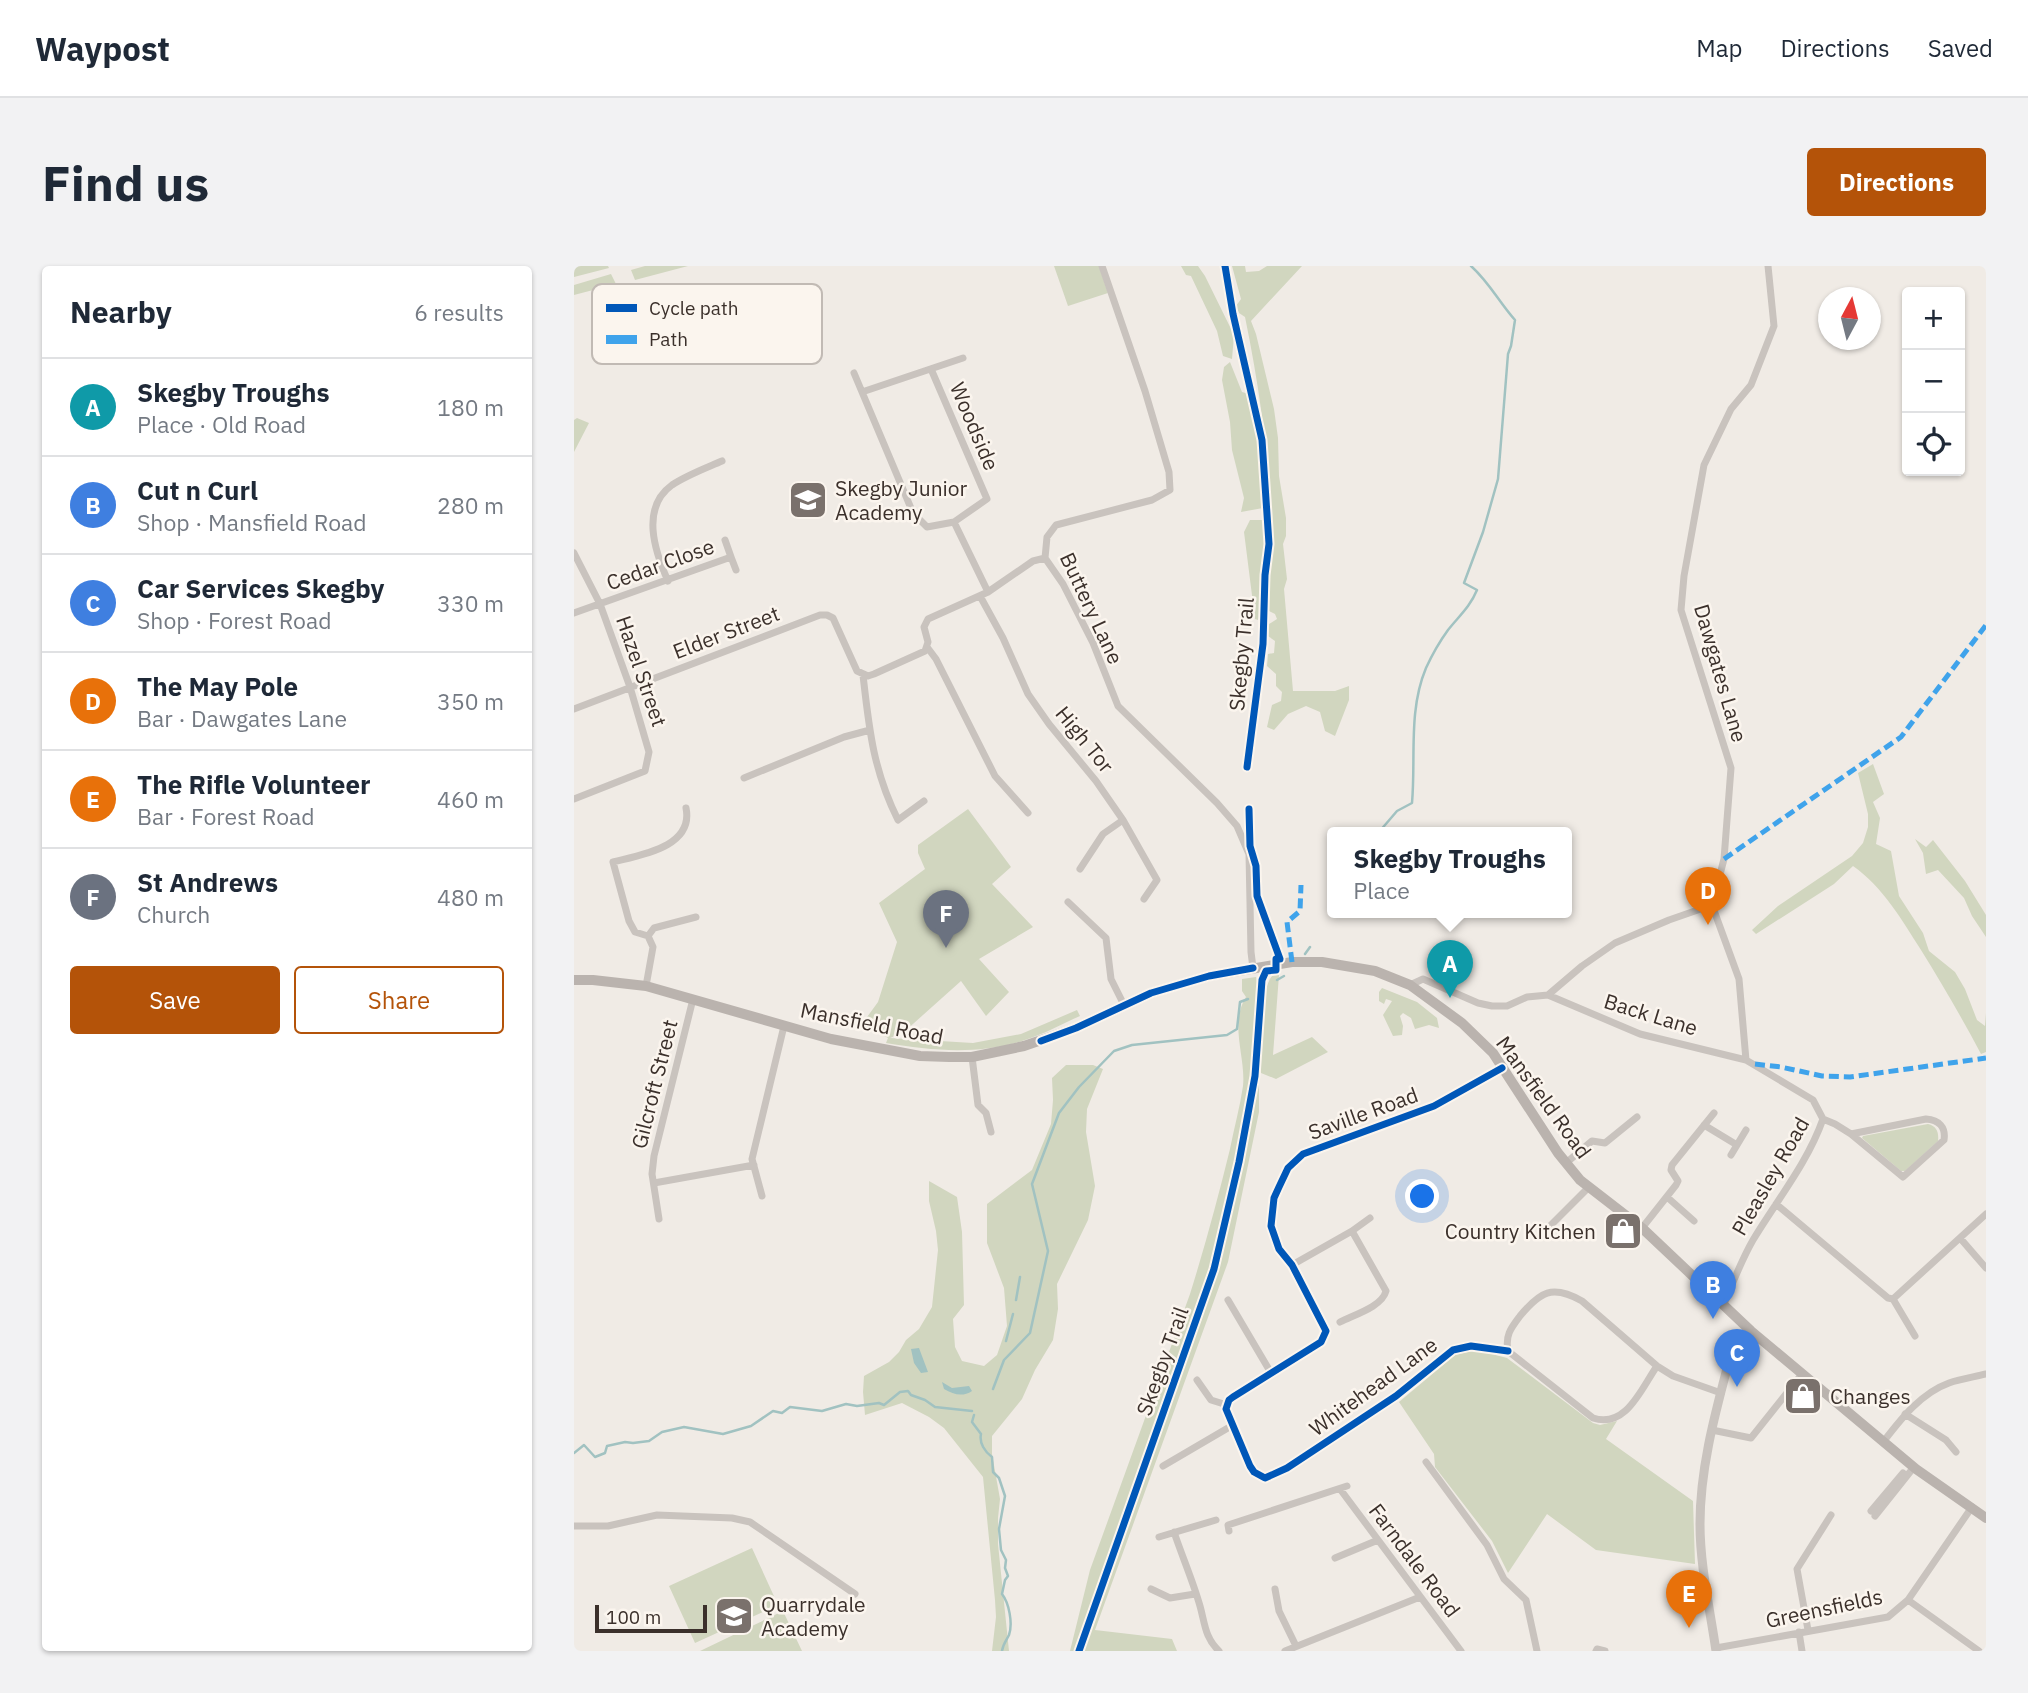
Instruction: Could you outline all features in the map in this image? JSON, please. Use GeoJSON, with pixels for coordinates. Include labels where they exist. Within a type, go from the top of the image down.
{"type":"FeatureCollection","features":[{"type":"Feature","properties":{"kind":"main road","name":"Mansfield Road"},"geometry":{"type":"LineString","coordinates":[[574,980],[646,986],[831,1039],[920,1056],[972,1056],[1041,1041],[1076,1028],[1151,992],[1209,976],[1292,962],[1322,962],[1375,971],[1410,985],[1462,1023],[1493,1053],[1566,1163],[1589,1187],[1642,1228],[1751,1331],[1912,1466],[1986,1518]]}},
{"type":"Feature","properties":{"kind":"street","name":"Buttery Lane"},"geometry":{"type":"LineString","coordinates":[[1102,266],[1145,391],[1169,472],[1170,490],[1152,500],[1056,525],[1047,537],[1045,558],[1063,584],[1093,643],[1118,706],[1237,826],[1249,854],[1253,968]]}},
{"type":"Feature","properties":{"kind":"street","name":"Dawgates Lane"},"geometry":{"type":"LineString","coordinates":[[1712,905],[1724,859],[1731,768],[1681,610],[1684,576],[1704,465],[1731,410],[1751,385],[1774,326],[1768,266]]}},
{"type":"Feature","properties":{"kind":"street","name":"Woodside"},"geometry":{"type":"LineString","coordinates":[[862,392],[963,358]]}},
{"type":"Feature","properties":{"kind":"street","name":"Woodside"},"geometry":{"type":"LineString","coordinates":[[932,369],[987,499],[954,522]]}},
{"type":"Feature","properties":{"kind":"street"},"geometry":{"type":"LineString","coordinates":[[855,373],[913,513],[927,527],[954,522],[984,594]]}},
{"type":"Feature","properties":{"kind":"street"},"geometry":{"type":"LineString","coordinates":[[668,581],[652,530],[653,516],[660,499],[670,486],[722,461]]}},
{"type":"Feature","properties":{"kind":"street","name":"Cedar Close"},"geometry":{"type":"LineString","coordinates":[[725,540],[737,570]]}},
{"type":"Feature","properties":{"kind":"street","name":"Hazel Street"},"geometry":{"type":"LineString","coordinates":[[574,553],[600,604],[631,687],[649,752],[645,771],[574,799]]}},
{"type":"Feature","properties":{"kind":"street","name":"Cedar Close"},"geometry":{"type":"LineString","coordinates":[[574,613],[731,557]]}},
{"type":"Feature","properties":{"kind":"street"},"geometry":{"type":"LineString","coordinates":[[1028,813],[995,776],[936,659],[927,647],[924,627],[928,619],[984,594],[1033,561],[1045,558]]}},
{"type":"Feature","properties":{"kind":"street","name":"High Tor"},"geometry":{"type":"LineString","coordinates":[[984,594],[1028,694],[1096,781],[1123,820],[1157,880],[1144,899]]}},
{"type":"Feature","properties":{"kind":"street","name":"Elder Street"},"geometry":{"type":"LineString","coordinates":[[574,709],[820,615],[833,618],[855,667],[863,675]]}},
{"type":"Feature","properties":{"kind":"street"},"geometry":{"type":"LineString","coordinates":[[924,801],[898,820],[886,796],[873,757],[863,675],[874,674],[920,655],[927,647]]}},
{"type":"Feature","properties":{"kind":"street"},"geometry":{"type":"LineString","coordinates":[[744,778],[844,737],[870,730]]}},
{"type":"Feature","properties":{"kind":"street"},"geometry":{"type":"LineString","coordinates":[[646,986],[653,947],[648,936],[635,932],[629,921],[613,862],[655,851],[673,841],[685,829],[688,818],[686,808]]}},
{"type":"Feature","properties":{"kind":"street"},"geometry":{"type":"LineString","coordinates":[[1080,869],[1103,834],[1123,820]]}},
{"type":"Feature","properties":{"kind":"street"},"geometry":{"type":"LineString","coordinates":[[1068,902],[1106,937],[1111,979],[1124,1005]]}},
{"type":"Feature","properties":{"kind":"street"},"geometry":{"type":"LineString","coordinates":[[1410,985],[1423,979],[1492,1006],[1507,1006],[1527,997],[1548,995],[1582,965],[1615,943],[1712,905],[1739,979],[1746,1060]]}},
{"type":"Feature","properties":{"kind":"street"},"geometry":{"type":"LineString","coordinates":[[648,936],[654,929],[696,917]]}},
{"type":"Feature","properties":{"kind":"street","name":"Back Lane"},"geometry":{"type":"LineString","coordinates":[[1548,995],[1640,1034],[1746,1060]]}},
{"type":"Feature","properties":{"kind":"street","name":"Gilcroft Street"},"geometry":{"type":"LineString","coordinates":[[659,1219],[654,1183],[654,1156],[693,999]]}},
{"type":"Feature","properties":{"kind":"street"},"geometry":{"type":"LineString","coordinates":[[762,1196],[754,1165],[754,1152],[784,1026]]}},
{"type":"Feature","properties":{"kind":"street"},"geometry":{"type":"LineString","coordinates":[[972,1056],[978,1105],[986,1113],[990,1132]]}},
{"type":"Feature","properties":{"kind":"street","name":"Pleasley Road"},"geometry":{"type":"LineString","coordinates":[[1724,1304],[1739,1265],[1807,1155],[1823,1119],[1813,1100],[1746,1060]]}},
{"type":"Feature","properties":{"kind":"street","name":"Saville Road"},"geometry":{"type":"LineString","coordinates":[[1227,1405],[1233,1397],[1321,1342],[1326,1331],[1292,1265],[1279,1249],[1271,1227],[1274,1198],[1288,1168],[1303,1154],[1434,1106],[1502,1068]]}},
{"type":"Feature","properties":{"kind":"street"},"geometry":{"type":"LineString","coordinates":[[1642,1228],[1678,1181],[1671,1170],[1672,1165],[1714,1113]]}},
{"type":"Feature","properties":{"kind":"street"},"geometry":{"type":"LineString","coordinates":[[1566,1163],[1592,1141],[1605,1143],[1637,1117]]}},
{"type":"Feature","properties":{"kind":"street"},"geometry":{"type":"LineString","coordinates":[[1823,1119],[1851,1134],[1903,1177],[1941,1145],[1945,1135],[1940,1124],[1926,1119],[1851,1134]]}},
{"type":"Feature","properties":{"kind":"street"},"geometry":{"type":"LineString","coordinates":[[1704,1125],[1737,1145]]}},
{"type":"Feature","properties":{"kind":"street"},"geometry":{"type":"LineString","coordinates":[[1731,1155],[1746,1130]]}},
{"type":"Feature","properties":{"kind":"street"},"geometry":{"type":"LineString","coordinates":[[654,1183],[754,1165]]}},
{"type":"Feature","properties":{"kind":"street"},"geometry":{"type":"LineString","coordinates":[[1540,1236],[1589,1187]]}},
{"type":"Feature","properties":{"kind":"street"},"geometry":{"type":"LineString","coordinates":[[1667,1197],[1694,1220]]}},
{"type":"Feature","properties":{"kind":"street"},"geometry":{"type":"LineString","coordinates":[[1776,1205],[1888,1298],[1893,1299],[1915,1336]]}},
{"type":"Feature","properties":{"kind":"street"},"geometry":{"type":"LineString","coordinates":[[1893,1299],[1986,1214]]}},
{"type":"Feature","properties":{"kind":"street"},"geometry":{"type":"LineString","coordinates":[[1292,1265],[1370,1218]]}},
{"type":"Feature","properties":{"kind":"street"},"geometry":{"type":"LineString","coordinates":[[1340,1322],[1379,1302],[1385,1297],[1386,1291],[1352,1231]]}},
{"type":"Feature","properties":{"kind":"street"},"geometry":{"type":"LineString","coordinates":[[1960,1238],[1986,1268]]}},
{"type":"Feature","properties":{"kind":"street"},"geometry":{"type":"LineString","coordinates":[[1657,1366],[1626,1413],[1604,1421],[1593,1418],[1508,1351],[1506,1342],[1508,1332],[1535,1298],[1562,1292],[1582,1301],[1657,1366],[1673,1376],[1721,1393]]}},
{"type":"Feature","properties":{"kind":"street"},"geometry":{"type":"LineString","coordinates":[[1228,1300],[1271,1373]]}},
{"type":"Feature","properties":{"kind":"street"},"geometry":{"type":"LineString","coordinates":[[1716,1649],[1702,1556],[1702,1478],[1729,1361],[1735,1349],[1751,1331]]}},
{"type":"Feature","properties":{"kind":"street","name":"Whitehead Lane"},"geometry":{"type":"LineString","coordinates":[[1233,1425],[1250,1466],[1254,1472],[1265,1478],[1287,1468],[1396,1396],[1453,1350],[1471,1346],[1508,1351]]}},
{"type":"Feature","properties":{"kind":"street"},"geometry":{"type":"LineString","coordinates":[[1712,1430],[1751,1438],[1802,1374]]}},
{"type":"Feature","properties":{"kind":"street"},"geometry":{"type":"LineString","coordinates":[[1884,1441],[1905,1414],[1935,1390],[1946,1384],[1986,1374]]}},
{"type":"Feature","properties":{"kind":"street"},"geometry":{"type":"LineString","coordinates":[[1163,1466],[1233,1425],[1227,1405],[1212,1400],[1197,1380]]}},
{"type":"Feature","properties":{"kind":"street"},"geometry":{"type":"LineString","coordinates":[[1905,1414],[1946,1440],[1956,1452]]}},
{"type":"Feature","properties":{"kind":"street"},"geometry":{"type":"LineString","coordinates":[[1426,1462],[1487,1545],[1504,1579],[1526,1600],[1537,1651]]}},
{"type":"Feature","properties":{"kind":"street"},"geometry":{"type":"LineString","coordinates":[[1873,1513],[1912,1466]]}},
{"type":"Feature","properties":{"kind":"street","name":"Farndale Road"},"geometry":{"type":"LineString","coordinates":[[1229,1531],[1227,1525],[1344,1488],[1378,1540],[1461,1651]]}},
{"type":"Feature","properties":{"kind":"street","name":"Greensfields"},"geometry":{"type":"LineString","coordinates":[[1716,1649],[1888,1617],[1908,1600],[1972,1507]]}},
{"type":"Feature","properties":{"kind":"street"},"geometry":{"type":"LineString","coordinates":[[574,1526],[608,1526],[657,1515],[732,1518],[751,1522],[855,1594]]}},
{"type":"Feature","properties":{"kind":"street"},"geometry":{"type":"LineString","coordinates":[[1808,1630],[1797,1569],[1831,1515]]}},
{"type":"Feature","properties":{"kind":"street"},"geometry":{"type":"LineString","coordinates":[[1159,1537],[1216,1520]]}},
{"type":"Feature","properties":{"kind":"street"},"geometry":{"type":"LineString","coordinates":[[1174,1532],[1204,1629],[1210,1643],[1219,1651]]}},
{"type":"Feature","properties":{"kind":"street"},"geometry":{"type":"LineString","coordinates":[[1335,1559],[1378,1540]]}},
{"type":"Feature","properties":{"kind":"street"},"geometry":{"type":"LineString","coordinates":[[1152,1594],[1170,1598],[1195,1594]]}},
{"type":"Feature","properties":{"kind":"street"},"geometry":{"type":"LineString","coordinates":[[1272,1594],[1296,1646]]}},
{"type":"Feature","properties":{"kind":"street"},"geometry":{"type":"LineString","coordinates":[[1285,1651],[1420,1597]]}},
{"type":"Feature","properties":{"kind":"street"},"geometry":{"type":"LineString","coordinates":[[1908,1600],[1979,1651]]}},
{"type":"Feature","properties":{"kind":"street"},"geometry":{"type":"LineString","coordinates":[[1799,1632],[1802,1651]]}},
{"type":"Feature","properties":{"kind":"street"},"geometry":{"type":"LineString","coordinates":[[1596,1651],[1605,1651]]}},
{"type":"Feature","properties":{"kind":"green space"},"geometry":{"type":"Polygon","coordinates":[[[574,266],[608,266],[609,268],[574,277],[574,266]]]}},
{"type":"Feature","properties":{"kind":"green space"},"geometry":{"type":"Polygon","coordinates":[[[645,266],[688,266],[635,280],[631,270],[645,266]]]}},
{"type":"Feature","properties":{"kind":"green space"},"geometry":{"type":"Polygon","coordinates":[[[1054,266],[1099,266],[1108,293],[1068,306],[1054,266]]]}},
{"type":"Feature","properties":{"kind":"green space"},"geometry":{"type":"Polygon","coordinates":[[[1181,266],[1198,266],[1205,276],[1234,335],[1232,359],[1223,356],[1217,331],[1191,276],[1186,275],[1181,266]]]}},
{"type":"Feature","properties":{"kind":"green space"},"geometry":{"type":"Polygon","coordinates":[[[1232,266],[1245,266],[1246,272],[1259,271],[1267,266],[1302,266],[1251,321],[1274,409],[1278,438],[1279,476],[1286,518],[1283,544],[1287,579],[1284,589],[1293,691],[1335,691],[1349,686],[1349,700],[1335,736],[1325,731],[1320,712],[1306,706],[1288,714],[1274,730],[1267,727],[1272,705],[1281,701],[1282,692],[1276,686],[1276,674],[1267,666],[1268,654],[1274,653],[1275,641],[1268,636],[1269,624],[1277,619],[1275,614],[1269,611],[1267,599],[1272,549],[1268,473],[1255,368],[1245,317],[1239,313],[1236,306],[1241,299],[1232,266]]]}},
{"type":"Feature","properties":{"kind":"green space"},"geometry":{"type":"Polygon","coordinates":[[[611,274],[616,284],[592,284],[592,290],[574,295],[574,285],[611,274]]]}},
{"type":"Feature","properties":{"kind":"green space"},"geometry":{"type":"Polygon","coordinates":[[[1230,362],[1242,392],[1249,394],[1260,465],[1263,508],[1241,512],[1244,498],[1232,450],[1222,380],[1224,367],[1230,362]]]}},
{"type":"Feature","properties":{"kind":"green space"},"geometry":{"type":"Polygon","coordinates":[[[577,418],[589,423],[574,452],[574,420],[577,418]]]}},
{"type":"Feature","properties":{"kind":"green space"},"geometry":{"type":"Polygon","coordinates":[[[1250,520],[1263,520],[1266,548],[1258,620],[1255,619],[1244,532],[1250,520]]]}},
{"type":"Feature","properties":{"kind":"green space"},"geometry":{"type":"Polygon","coordinates":[[[1873,764],[1884,794],[1873,802],[1880,818],[1876,844],[1891,851],[1899,896],[1923,933],[1929,951],[1955,972],[1977,1020],[1985,1026],[1986,1013],[1986,1052],[1981,1054],[1899,916],[1874,884],[1853,866],[1834,884],[1756,934],[1752,930],[1778,906],[1852,856],[1863,843],[1868,827],[1868,814],[1858,773],[1873,764]]]}},
{"type":"Feature","properties":{"kind":"green space"},"geometry":{"type":"Polygon","coordinates":[[[968,809],[1011,867],[992,884],[1033,927],[979,959],[1009,992],[986,1016],[961,981],[904,1032],[890,1038],[973,1043],[1021,1034],[1077,1010],[1080,1016],[1032,1038],[991,1048],[939,1050],[886,1043],[888,1038],[862,1024],[878,1002],[897,942],[879,903],[925,869],[918,853],[918,845],[968,809]]]}},
{"type":"Feature","properties":{"kind":"green space"},"geometry":{"type":"Polygon","coordinates":[[[1915,839],[1926,847],[1933,840],[1965,881],[1986,915],[1986,937],[1964,898],[1938,870],[1926,874],[1923,853],[1915,839]]]}},
{"type":"Feature","properties":{"kind":"green space"},"geometry":{"type":"Polygon","coordinates":[[[1273,975],[1279,975],[1273,1055],[1312,1037],[1328,1052],[1276,1079],[1261,1073],[1259,1065],[1263,1003],[1273,975]]]}},
{"type":"Feature","properties":{"kind":"green space"},"geometry":{"type":"Polygon","coordinates":[[[1256,977],[1258,987],[1251,1083],[1259,1084],[1259,1112],[1228,1262],[1095,1630],[1172,1639],[1177,1651],[1070,1651],[1090,1570],[1190,1294],[1211,1222],[1243,1086],[1238,1029],[1241,1007],[1246,997],[1242,991],[1242,979],[1256,977]]]}},
{"type":"Feature","properties":{"kind":"green space"},"geometry":{"type":"Polygon","coordinates":[[[1382,988],[1417,1002],[1437,1018],[1439,1028],[1429,1025],[1415,1029],[1411,1018],[1403,1013],[1400,1016],[1402,1035],[1393,1036],[1383,1015],[1392,1001],[1386,999],[1384,1004],[1379,1001],[1382,988]]]}},
{"type":"Feature","properties":{"kind":"green space"},"geometry":{"type":"Polygon","coordinates":[[[1066,1065],[1093,1065],[1103,1069],[1087,1109],[1086,1132],[1095,1186],[1088,1220],[1057,1284],[1058,1309],[1053,1340],[1022,1399],[992,1436],[992,1454],[1000,1499],[998,1544],[1009,1651],[992,1651],[996,1617],[983,1477],[944,1428],[929,1417],[902,1403],[865,1415],[864,1376],[889,1362],[899,1352],[906,1340],[919,1329],[932,1307],[938,1250],[929,1201],[929,1181],[957,1197],[962,1232],[964,1305],[953,1319],[955,1347],[962,1361],[984,1366],[997,1355],[1007,1326],[1004,1288],[987,1243],[987,1204],[1032,1170],[1051,1124],[1052,1078],[1066,1065]]]}},
{"type":"Feature","properties":{"kind":"green space"},"geometry":{"type":"Polygon","coordinates":[[[1928,1124],[1937,1130],[1938,1141],[1905,1171],[1901,1171],[1862,1138],[1863,1136],[1928,1124]]]}},
{"type":"Feature","properties":{"kind":"green space"},"geometry":{"type":"Polygon","coordinates":[[[1476,1350],[1507,1358],[1593,1423],[1600,1425],[1617,1421],[1606,1439],[1693,1501],[1695,1564],[1596,1550],[1547,1514],[1508,1573],[1492,1541],[1435,1467],[1434,1454],[1399,1402],[1455,1355],[1476,1350]]]}},
{"type":"Feature","properties":{"kind":"green space"},"geometry":{"type":"Polygon","coordinates":[[[752,1548],[778,1605],[695,1643],[669,1586],[752,1548]]]}},
{"type":"Feature","properties":{"kind":"green space"},"geometry":{"type":"Polygon","coordinates":[[[783,1611],[802,1651],[700,1651],[783,1611]]]}},
{"type":"Feature","properties":{"kind":"water"},"geometry":{"type":"Polygon","coordinates":[[[919,1348],[928,1372],[921,1373],[914,1363],[911,1349],[919,1348]]]}},
{"type":"Feature","properties":{"kind":"water"},"geometry":{"type":"Polygon","coordinates":[[[942,1382],[952,1388],[969,1386],[972,1391],[962,1395],[955,1394],[944,1389],[942,1382]]]}},
{"type":"Feature","properties":{"kind":"waterway"},"geometry":{"type":"LineString","coordinates":[[1383,827],[1397,811],[1412,803],[1415,718],[1420,684],[1439,643],[1477,590],[1464,583],[1483,532],[1498,479],[1508,354],[1515,320],[1471,266]]}},
{"type":"Feature","properties":{"kind":"waterway"},"geometry":{"type":"LineString","coordinates":[[1305,954],[1310,947]]}},
{"type":"Feature","properties":{"kind":"waterway"},"geometry":{"type":"LineString","coordinates":[[1277,980],[1284,976]]}},
{"type":"Feature","properties":{"kind":"waterway"},"geometry":{"type":"LineString","coordinates":[[993,1389],[1004,1360],[1030,1333],[1048,1251],[1032,1184],[1059,1113],[1079,1087],[1114,1051],[1132,1045],[1227,1035],[1237,1029],[1240,1002],[1248,999]]}},
{"type":"Feature","properties":{"kind":"waterway"},"geometry":{"type":"LineString","coordinates":[[1016,1300],[1020,1277]]}},
{"type":"Feature","properties":{"kind":"waterway"},"geometry":{"type":"LineString","coordinates":[[1006,1341],[1013,1314]]}},
{"type":"Feature","properties":{"kind":"waterway"},"geometry":{"type":"LineString","coordinates":[[574,1453],[584,1445],[595,1457],[605,1453],[607,1446],[649,1441],[662,1432],[684,1427],[723,1434],[751,1426],[773,1411],[782,1413],[790,1407],[822,1411],[846,1404],[884,1405],[900,1392],[908,1391],[935,1407],[972,1411]]}},
{"type":"Feature","properties":{"kind":"waterway"},"geometry":{"type":"LineString","coordinates":[[974,1415],[972,1422],[981,1434],[983,1447],[992,1457],[993,1472],[999,1478],[1005,1496],[999,1529],[1008,1576],[1002,1594],[1011,1625],[1002,1651]]}},
{"type":"Feature","properties":{"kind":"marked path"},"geometry":{"type":"LineString","coordinates":[[1724,859],[1901,737],[1986,625]]}},
{"type":"Feature","properties":{"kind":"marked path"},"geometry":{"type":"LineString","coordinates":[[1292,962],[1287,922],[1300,911],[1301,885]]}},
{"type":"Feature","properties":{"kind":"marked path"},"geometry":{"type":"LineString","coordinates":[[1755,1064],[1822,1076],[1850,1077],[1986,1058]]}},
{"type":"Feature","properties":{"kind":"cycle path","name":"Skegby Trail"},"geometry":{"type":"LineString","coordinates":[[1225,266],[1233,314],[1262,440],[1269,544],[1265,575],[1263,644],[1247,767]]}},
{"type":"Feature","properties":{"kind":"cycle path","name":"Skegby Trail"},"geometry":{"type":"LineString","coordinates":[[1079,1651],[1214,1269],[1239,1162],[1255,1076],[1262,980],[1266,971],[1276,970],[1276,959],[1280,959],[1257,896],[1256,866],[1250,846],[1249,809]]}},
{"type":"Feature","properties":{"kind":"cycle path"},"geometry":{"type":"LineString","coordinates":[[1041,1041],[1151,993],[1209,976],[1253,968]]}},
{"type":"Feature","properties":{"kind":"cycle path"},"geometry":{"type":"LineString","coordinates":[[1502,1068],[1434,1106],[1303,1154],[1288,1168],[1274,1198],[1271,1226],[1279,1249],[1292,1265],[1326,1331],[1321,1342],[1233,1397],[1226,1409],[1250,1466],[1254,1472],[1265,1478],[1287,1468],[1396,1396],[1453,1350],[1471,1346],[1508,1351]]}},
{"type":"Feature","properties":{"kind":"place","name":"Skegby Junior Academy"},"geometry":{"type":"Point","coordinates":[808,500]}},
{"type":"Feature","properties":{"kind":"place","name":"The May Pole"},"geometry":{"type":"Point","coordinates":[1708,925]}},
{"type":"Feature","properties":{"kind":"place","name":"St Andrews"},"geometry":{"type":"Point","coordinates":[946,948]}},
{"type":"Feature","properties":{"kind":"place","name":"Skegby Troughs"},"geometry":{"type":"Point","coordinates":[1450,998]}},
{"type":"Feature","properties":{"kind":"place","name":"Country Kitchen"},"geometry":{"type":"Point","coordinates":[1623,1231]}},
{"type":"Feature","properties":{"kind":"place","name":"Cut n Curl"},"geometry":{"type":"Point","coordinates":[1713,1319]}},
{"type":"Feature","properties":{"kind":"place","name":"Car Services Skegby"},"geometry":{"type":"Point","coordinates":[1737,1387]}},
{"type":"Feature","properties":{"kind":"place","name":"Changes"},"geometry":{"type":"Point","coordinates":[1803,1396]}},
{"type":"Feature","properties":{"kind":"place","name":"Quarrydale Academy"},"geometry":{"type":"Point","coordinates":[734,1616]}},
{"type":"Feature","properties":{"kind":"place","name":"The Rifle Volunteer"},"geometry":{"type":"Point","coordinates":[1689,1628]}}]}
